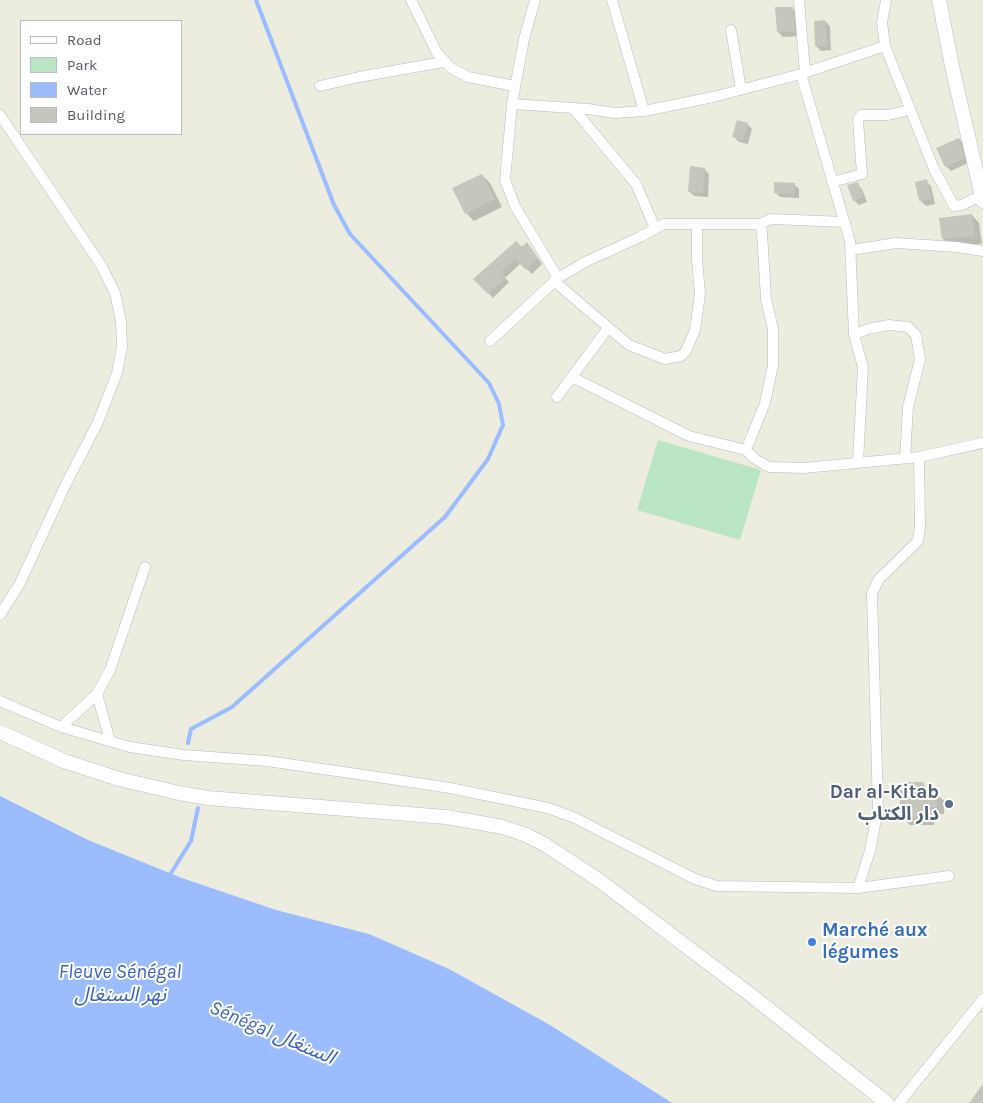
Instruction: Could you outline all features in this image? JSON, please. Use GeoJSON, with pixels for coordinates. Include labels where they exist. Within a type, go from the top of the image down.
{"type":"FeatureCollection","features":[{"type":"Feature","properties":{"kind":"street"},"geometry":{"type":"LineString","coordinates":[[411,0],[443,62],[468,77],[515,86]]}},
{"type":"Feature","properties":{"kind":"street"},"geometry":{"type":"LineString","coordinates":[[535,0],[524,39],[512,104],[506,180],[508,193],[556,280],[629,345],[665,358],[681,356],[686,351],[695,330],[700,294],[697,224]]}},
{"type":"Feature","properties":{"kind":"street"},"geometry":{"type":"LineString","coordinates":[[612,0],[644,111]]}},
{"type":"Feature","properties":{"kind":"street"},"geometry":{"type":"LineString","coordinates":[[799,0],[803,73],[832,182],[846,222],[852,250],[854,335],[864,367],[858,462]]}},
{"type":"Feature","properties":{"kind":"street"},"geometry":{"type":"LineString","coordinates":[[886,0],[882,22],[885,46],[928,156],[954,206],[962,205],[982,190],[953,72],[939,0]]}},
{"type":"Feature","properties":{"kind":"street"},"geometry":{"type":"LineString","coordinates":[[730,30],[742,89]]}},
{"type":"Feature","properties":{"kind":"street"},"geometry":{"type":"LineString","coordinates":[[512,104],[615,113],[644,111],[705,99],[803,73],[885,46]]}},
{"type":"Feature","properties":{"kind":"street"},"geometry":{"type":"LineString","coordinates":[[320,86],[443,62]]}},
{"type":"Feature","properties":{"kind":"street"},"geometry":{"type":"LineString","coordinates":[[573,108],[636,184],[655,228]]}},
{"type":"Feature","properties":{"kind":"street"},"geometry":{"type":"LineString","coordinates":[[832,182],[862,174],[858,120],[861,115],[888,115],[909,110]]}},
{"type":"Feature","properties":{"kind":"street"},"geometry":{"type":"LineString","coordinates":[[0,115],[116,293],[121,321],[122,347],[117,373],[98,422],[64,488],[20,583],[0,615]]}},
{"type":"Feature","properties":{"kind":"street"},"geometry":{"type":"LineString","coordinates":[[490,341],[556,280],[585,262],[664,224],[760,224],[771,219],[846,222]]}},
{"type":"Feature","properties":{"kind":"street"},"geometry":{"type":"LineString","coordinates":[[746,450],[765,404],[774,352],[773,329],[766,299],[760,224]]}},
{"type":"Feature","properties":{"kind":"street"},"geometry":{"type":"LineString","coordinates":[[852,250],[896,243],[957,247],[983,252]]}},
{"type":"Feature","properties":{"kind":"street"},"geometry":{"type":"LineString","coordinates":[[854,335],[868,328],[889,325],[908,327],[916,335],[920,359],[908,407],[905,458]]}},
{"type":"Feature","properties":{"kind":"street"},"geometry":{"type":"LineString","coordinates":[[557,397],[608,328]]}},
{"type":"Feature","properties":{"kind":"street"},"geometry":{"type":"LineString","coordinates":[[572,377],[689,436],[746,450],[755,459],[769,467],[804,468],[905,458],[983,443]]}},
{"type":"Feature","properties":{"kind":"street"},"geometry":{"type":"LineString","coordinates":[[858,888],[870,851],[878,808],[872,593],[879,579],[918,540],[920,526],[919,456]]}},
{"type":"Feature","properties":{"kind":"street"},"geometry":{"type":"LineString","coordinates":[[61,727],[96,694],[110,670],[145,567]]}},
{"type":"Feature","properties":{"kind":"street"},"geometry":{"type":"LineString","coordinates":[[96,694],[110,741]]}},
{"type":"Feature","properties":{"kind":"street"},"geometry":{"type":"LineString","coordinates":[[0,700],[61,727],[130,747],[184,755],[268,761],[415,783],[548,808],[575,818],[695,879],[717,886],[858,888],[948,876]]}},
{"type":"Feature","properties":{"kind":"street"},"geometry":{"type":"LineString","coordinates":[[0,732],[64,761],[119,779],[179,793],[208,798],[446,817],[503,827],[526,835],[544,844],[600,881],[752,996],[887,1103]]}},
{"type":"Feature","properties":{"kind":"street"},"geometry":{"type":"LineString","coordinates":[[899,1103],[983,999]]}},
{"type":"Feature","properties":{"kind":"green space"},"geometry":{"type":"Polygon","coordinates":[[[658,440],[761,470],[740,540],[637,510],[658,440]]]}},
{"type":"Feature","properties":{"kind":"water","name":"Fleuve Sénégal نهر السنغال"},"geometry":{"type":"Polygon","coordinates":[[[0,796],[88,840],[182,878],[276,910],[369,934],[449,969],[550,1025],[672,1103],[0,1103],[0,796]]]}},
{"type":"Feature","properties":{"kind":"building"},"geometry":{"type":"Polygon","coordinates":[[[775,7],[793,7],[795,32],[777,32],[775,7]]]}},
{"type":"Feature","properties":{"kind":"building"},"geometry":{"type":"Polygon","coordinates":[[[825,20],[827,46],[815,46],[814,21],[825,20]]]}},
{"type":"Feature","properties":{"kind":"building"},"geometry":{"type":"Polygon","coordinates":[[[737,120],[748,123],[743,140],[732,137],[737,120]]]}},
{"type":"Feature","properties":{"kind":"building"},"geometry":{"type":"Polygon","coordinates":[[[959,138],[964,158],[945,167],[936,148],[959,138]]]}},
{"type":"Feature","properties":{"kind":"building"},"geometry":{"type":"Polygon","coordinates":[[[690,166],[705,168],[703,193],[688,192],[690,166]]]}},
{"type":"Feature","properties":{"kind":"building"},"geometry":{"type":"Polygon","coordinates":[[[482,174],[495,199],[465,214],[452,188],[482,174]]]}},
{"type":"Feature","properties":{"kind":"building"},"geometry":{"type":"Polygon","coordinates":[[[927,179],[931,199],[919,201],[915,182],[927,179]]]}},
{"type":"Feature","properties":{"kind":"building"},"geometry":{"type":"Polygon","coordinates":[[[774,182],[795,183],[794,194],[774,193],[774,182]]]}},
{"type":"Feature","properties":{"kind":"building"},"geometry":{"type":"Polygon","coordinates":[[[858,182],[863,197],[853,201],[847,185],[858,182]]]}},
{"type":"Feature","properties":{"kind":"building"},"geometry":{"type":"Polygon","coordinates":[[[972,214],[974,236],[942,239],[939,218],[972,214]]]}},
{"type":"Feature","properties":{"kind":"building"},"geometry":{"type":"Polygon","coordinates":[[[516,241],[522,247],[527,242],[538,258],[526,270],[515,259],[501,272],[506,277],[488,294],[473,279],[516,241]]]}},
{"type":"Feature","properties":{"kind":"building"},"geometry":{"type":"Polygon","coordinates":[[[903,782],[924,782],[924,792],[937,792],[937,807],[927,807],[927,818],[901,818],[899,790],[903,790],[903,782]]]}},
{"type":"Feature","properties":{"kind":"building"},"geometry":{"type":"Polygon","coordinates":[[[983,1084],[983,1103],[969,1103],[983,1084]]]}},
{"type":"Feature","properties":{"kind":"waterway"},"geometry":{"type":"LineString","coordinates":[[188,743],[191,729],[232,707],[445,517],[488,459],[503,425],[499,404],[489,383],[350,234],[334,205],[256,0]]}},
{"type":"Feature","properties":{"kind":"waterway"},"geometry":{"type":"LineString","coordinates":[[168,878],[191,841],[198,808]]}},
{"type":"Feature","properties":{"kind":"place","name":"Dar al-Kitab دار الكتاب"},"geometry":{"type":"Point","coordinates":[949,804]}},
{"type":"Feature","properties":{"kind":"place","name":"Marché aux légumes"},"geometry":{"type":"Point","coordinates":[812,942]}},
{"type":"Feature","properties":{"kind":"water label","name":"Sénégal السنغال"},"geometry":{"type":"Point","coordinates":[272,1033]}}]}
